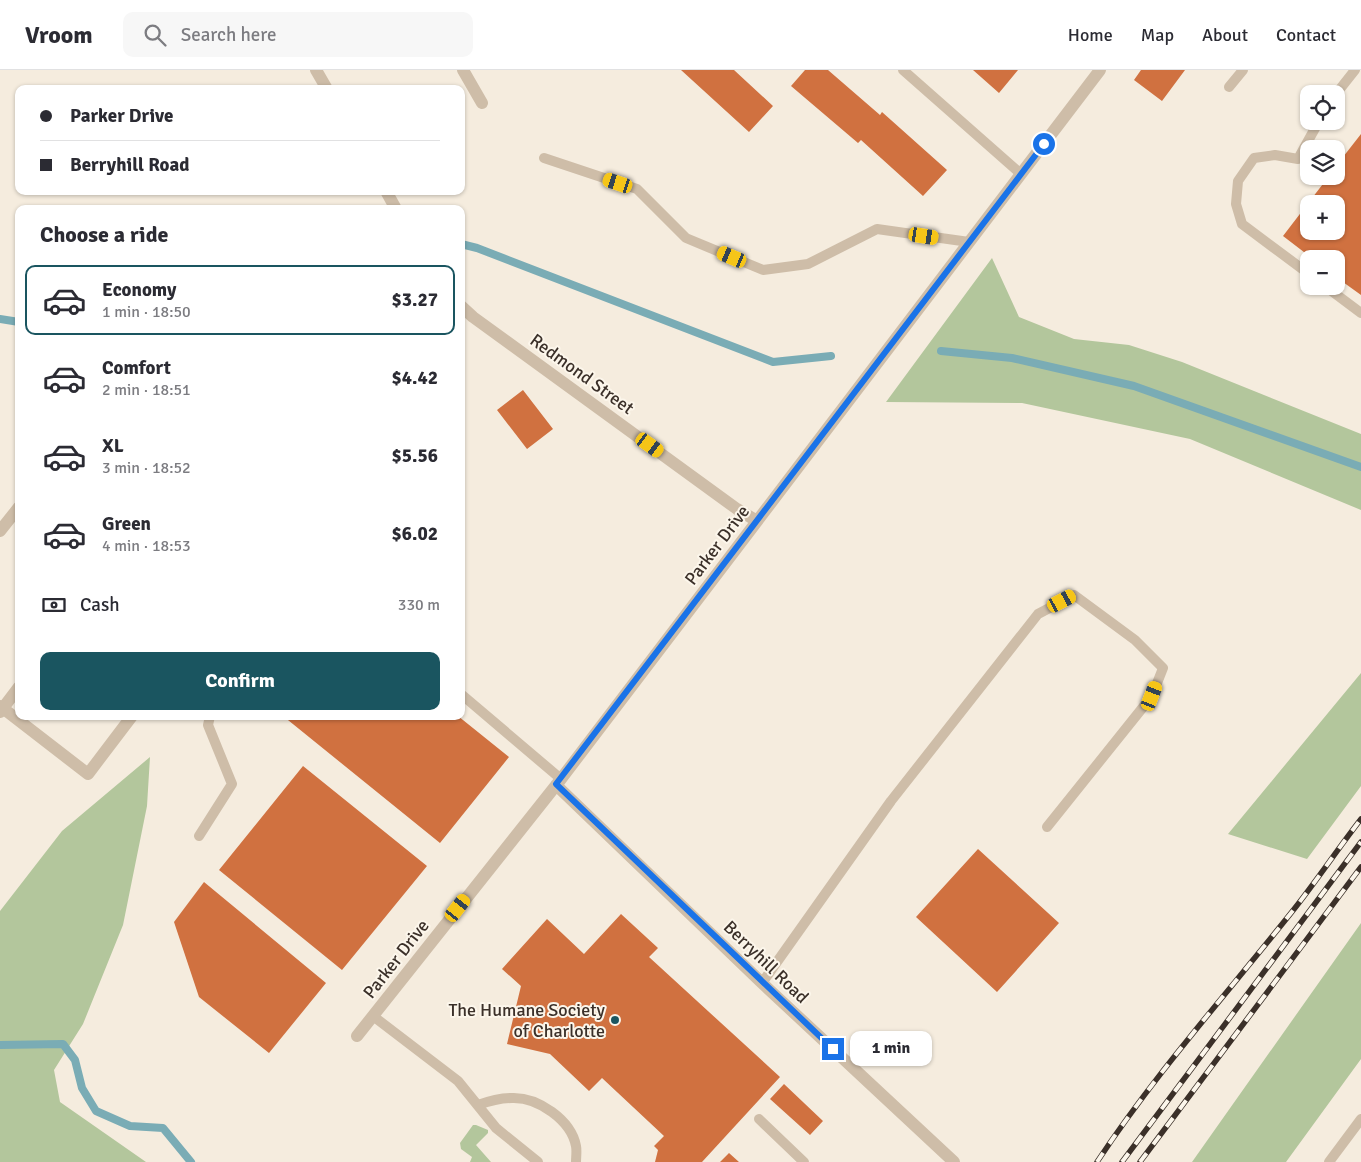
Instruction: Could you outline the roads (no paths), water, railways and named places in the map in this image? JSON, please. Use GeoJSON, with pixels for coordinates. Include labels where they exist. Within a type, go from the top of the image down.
{"type":"FeatureCollection","features":[{"type":"Feature","properties":{"kind":"street"},"geometry":{"type":"LineString","coordinates":[[316,70],[325,85]]}},
{"type":"Feature","properties":{"kind":"street"},"geometry":{"type":"LineString","coordinates":[[463,70],[482,104]]}},
{"type":"Feature","properties":{"kind":"street","name":"Parker Drive"},"geometry":{"type":"LineString","coordinates":[[356,1036],[559,782],[1100,70]]}},
{"type":"Feature","properties":{"kind":"street","name":"Redmond Street"},"geometry":{"type":"LineString","coordinates":[[465,310],[757,521]]}},
{"type":"Feature","properties":{"kind":"street"},"geometry":{"type":"LineString","coordinates":[[0,531],[15,511]]}},
{"type":"Feature","properties":{"kind":"street"},"geometry":{"type":"LineString","coordinates":[[15,692],[1,709],[15,719]]}},
{"type":"Feature","properties":{"kind":"street"},"geometry":{"type":"LineString","coordinates":[[16,720],[88,774],[129,720]]}},
{"type":"Feature","properties":{"kind":"street","name":"Berryhill Road"},"geometry":{"type":"LineString","coordinates":[[559,782],[762,983],[947,1160]]}},
{"type":"Feature","properties":{"kind":"lane"},"geometry":{"type":"LineString","coordinates":[[903,70],[1021,174]]}},
{"type":"Feature","properties":{"kind":"lane"},"geometry":{"type":"LineString","coordinates":[[1229,87],[1243,70]]}},
{"type":"Feature","properties":{"kind":"lane"},"geometry":{"type":"LineString","coordinates":[[1343,85],[1355,70]]}},
{"type":"Feature","properties":{"kind":"lane"},"geometry":{"type":"LineString","coordinates":[[1300,267],[1242,224],[1236,204],[1238,181],[1254,158],[1275,155],[1298,159],[1314,130]]}},
{"type":"Feature","properties":{"kind":"lane"},"geometry":{"type":"LineString","coordinates":[[544,158],[637,189],[686,238],[763,270],[808,264],[877,228],[969,242]]}},
{"type":"Feature","properties":{"kind":"lane"},"geometry":{"type":"LineString","coordinates":[[1337,295],[1361,313]]}},
{"type":"Feature","properties":{"kind":"lane"},"geometry":{"type":"LineString","coordinates":[[762,983],[892,800],[1038,614],[1074,594],[1134,640],[1163,668],[1152,696],[1047,827]]}},
{"type":"Feature","properties":{"kind":"lane"},"geometry":{"type":"LineString","coordinates":[[465,698],[559,782]]}},
{"type":"Feature","properties":{"kind":"lane"},"geometry":{"type":"LineString","coordinates":[[199,836],[232,784],[208,726],[209,720]]}},
{"type":"Feature","properties":{"kind":"lane"},"geometry":{"type":"LineString","coordinates":[[372,1016],[458,1081],[496,1128],[538,1162]]}},
{"type":"Feature","properties":{"kind":"lane"},"geometry":{"type":"LineString","coordinates":[[478,1105],[492,1100],[514,1097],[548,1109],[571,1133],[576,1147],[576,1162]]}},
{"type":"Feature","properties":{"kind":"lane"},"geometry":{"type":"LineString","coordinates":[[759,1119],[804,1162]]}},
{"type":"Feature","properties":{"kind":"lane"},"geometry":{"type":"LineString","coordinates":[[1329,1162],[1361,1119]]}},
{"type":"Feature","properties":{"kind":"waterway"},"geometry":{"type":"LineString","coordinates":[[465,245],[773,362],[831,356]]}},
{"type":"Feature","properties":{"kind":"waterway"},"geometry":{"type":"LineString","coordinates":[[0,319],[15,321]]}},
{"type":"Feature","properties":{"kind":"waterway"},"geometry":{"type":"LineString","coordinates":[[941,351],[1012,358],[1134,386],[1361,467]]}},
{"type":"Feature","properties":{"kind":"waterway"},"geometry":{"type":"LineString","coordinates":[[0,1045],[63,1044],[75,1060],[82,1088],[96,1111],[130,1126],[163,1128],[191,1162]]}},
{"type":"Feature","properties":{"kind":"railway"},"geometry":{"type":"LineString","coordinates":[[1097,1162],[1166,1066],[1291,913],[1361,819]]}},
{"type":"Feature","properties":{"kind":"railway"},"geometry":{"type":"LineString","coordinates":[[1122,1162],[1361,842]]}},
{"type":"Feature","properties":{"kind":"railway"},"geometry":{"type":"LineString","coordinates":[[1140,1162],[1361,867]]}},
{"type":"Feature","properties":{"kind":"place","name":"The Humane Society of Charlotte"},"geometry":{"type":"Point","coordinates":[615,1020]}}]}
